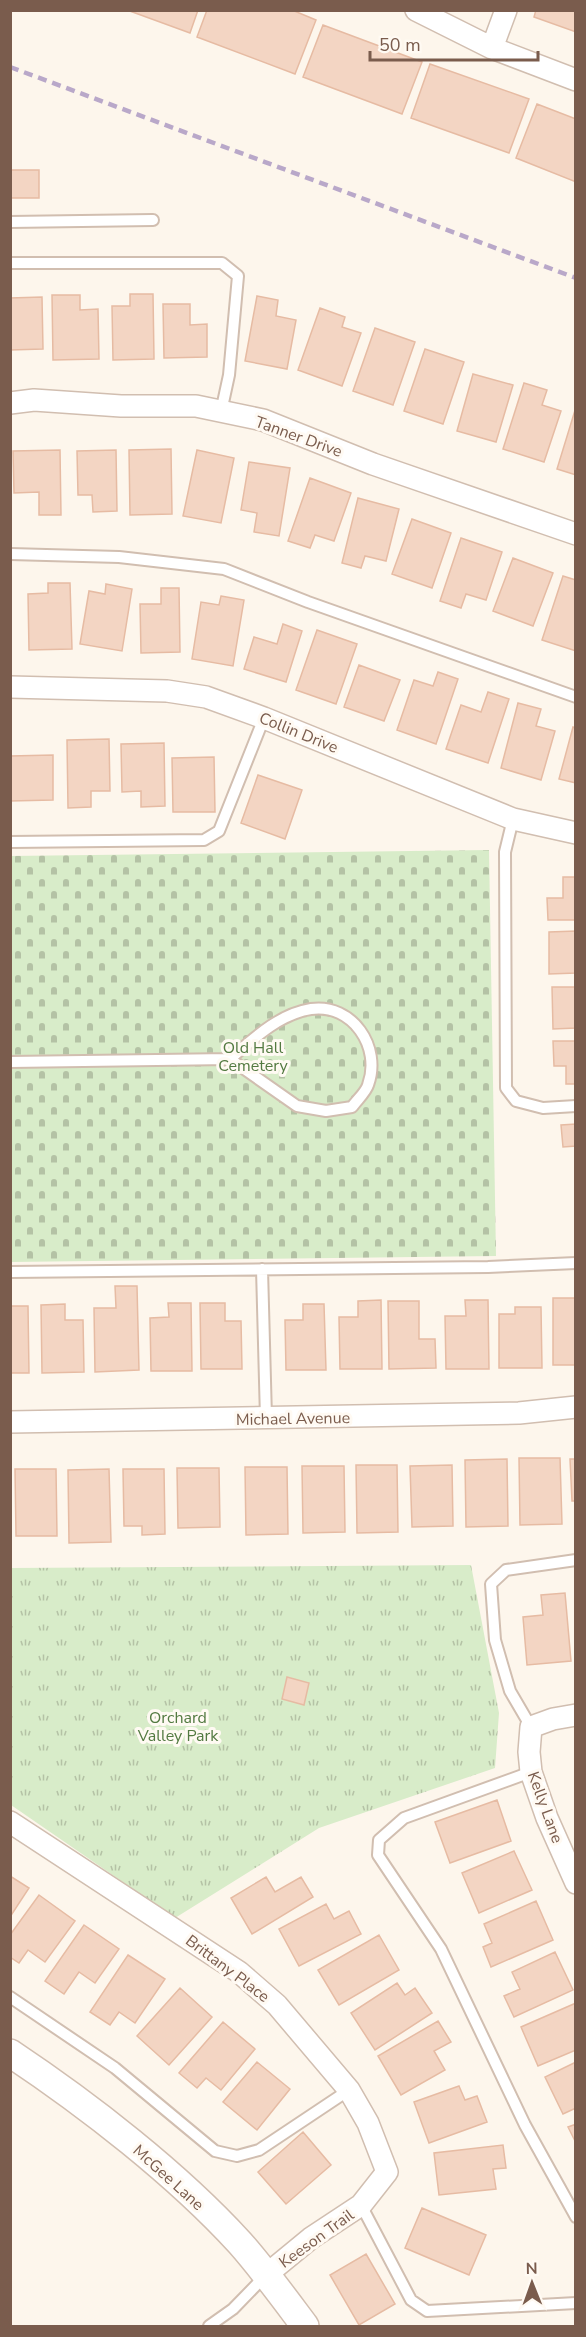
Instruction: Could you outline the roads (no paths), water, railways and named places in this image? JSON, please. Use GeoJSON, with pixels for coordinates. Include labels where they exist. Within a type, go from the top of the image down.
{"type":"FeatureCollection","features":[{"type":"Feature","properties":{"kind":"street"},"geometry":{"type":"LineString","coordinates":[[416,10],[492,48],[576,80]]}},
{"type":"Feature","properties":{"kind":"street"},"geometry":{"type":"LineString","coordinates":[[492,48],[506,10]]}},
{"type":"Feature","properties":{"kind":"street","name":"Tanner Drive"},"geometry":{"type":"LineString","coordinates":[[10,403],[34,400],[121,406],[196,406],[263,420],[373,464],[576,534]]}},
{"type":"Feature","properties":{"kind":"street","name":"Collin Drive"},"geometry":{"type":"LineString","coordinates":[[10,687],[167,692],[206,698],[264,718],[513,819],[576,833]]}},
{"type":"Feature","properties":{"kind":"street","name":"Michael Avenue"},"geometry":{"type":"LineString","coordinates":[[10,1422],[519,1413],[576,1407]]}},
{"type":"Feature","properties":{"kind":"street"},"geometry":{"type":"LineString","coordinates":[[531,1727],[553,1719],[576,1715]]}},
{"type":"Feature","properties":{"kind":"street","name":"Kelly Lane"},"geometry":{"type":"LineString","coordinates":[[531,1727],[531,1772],[547,1818],[576,1883]]}},
{"type":"Feature","properties":{"kind":"street","name":"Brittany Place"},"geometry":{"type":"LineString","coordinates":[[10,1822],[238,1972],[277,2005],[349,2090],[368,2123],[387,2172]]}},
{"type":"Feature","properties":{"kind":"street","name":"McGee Lane"},"geometry":{"type":"LineString","coordinates":[[10,2053],[110,2126],[205,2209],[240,2243],[304,2326]]}},
{"type":"Feature","properties":{"kind":"street","name":"Keeson Trail"},"geometry":{"type":"LineString","coordinates":[[266,2275],[311,2238],[360,2205],[387,2172]]}},
{"type":"Feature","properties":{"kind":"lane"},"geometry":{"type":"LineString","coordinates":[[10,222],[153,220]]}},
{"type":"Feature","properties":{"kind":"lane"},"geometry":{"type":"LineString","coordinates":[[10,263],[222,263],[238,276],[229,375],[221,412]]}},
{"type":"Feature","properties":{"kind":"lane"},"geometry":{"type":"LineString","coordinates":[[10,554],[119,557],[224,569],[308,602],[576,697]]}},
{"type":"Feature","properties":{"kind":"lane"},"geometry":{"type":"LineString","coordinates":[[10,843],[204,840],[219,831],[264,718]]}},
{"type":"Feature","properties":{"kind":"lane"},"geometry":{"type":"LineString","coordinates":[[513,819],[505,852],[506,1088],[516,1101],[543,1108],[576,1106]]}},
{"type":"Feature","properties":{"kind":"lane"},"geometry":{"type":"LineString","coordinates":[[10,1062],[230,1059],[297,1106],[326,1111],[352,1107],[368,1086],[372,1059],[364,1034],[347,1017],[332,1009],[310,1009],[285,1017],[257,1036],[230,1059]]}},
{"type":"Feature","properties":{"kind":"lane"},"geometry":{"type":"LineString","coordinates":[[10,1272],[488,1267],[576,1263]]}},
{"type":"Feature","properties":{"kind":"lane"},"geometry":{"type":"LineString","coordinates":[[262,1269],[266,1418]]}},
{"type":"Feature","properties":{"kind":"lane"},"geometry":{"type":"LineString","coordinates":[[531,1727],[510,1691],[495,1640],[491,1584],[506,1570],[576,1560]]}},
{"type":"Feature","properties":{"kind":"lane"},"geometry":{"type":"LineString","coordinates":[[531,1772],[404,1818],[380,1840],[378,1855],[441,1949],[525,2125],[576,2217]]}},
{"type":"Feature","properties":{"kind":"lane"},"geometry":{"type":"LineString","coordinates":[[10,1997],[115,2068],[215,2151],[237,2156],[259,2150],[349,2090]]}},
{"type":"Feature","properties":{"kind":"lane"},"geometry":{"type":"LineString","coordinates":[[360,2205],[411,2300],[427,2311],[576,2303]]}},
{"type":"Feature","properties":{"kind":"lane"},"geometry":{"type":"LineString","coordinates":[[209,2326],[233,2309],[266,2275]]}},
{"type":"Feature","properties":{"kind":"railway"},"geometry":{"type":"LineString","coordinates":[[10,67],[576,278]]}},
{"type":"Feature","properties":{"kind":"park label","name":"Old Hall Cemetery"},"geometry":{"type":"Point","coordinates":[253,1056]}},
{"type":"Feature","properties":{"kind":"park label","name":"Orchard Valley Park"},"geometry":{"type":"Point","coordinates":[178,1726]}}]}
